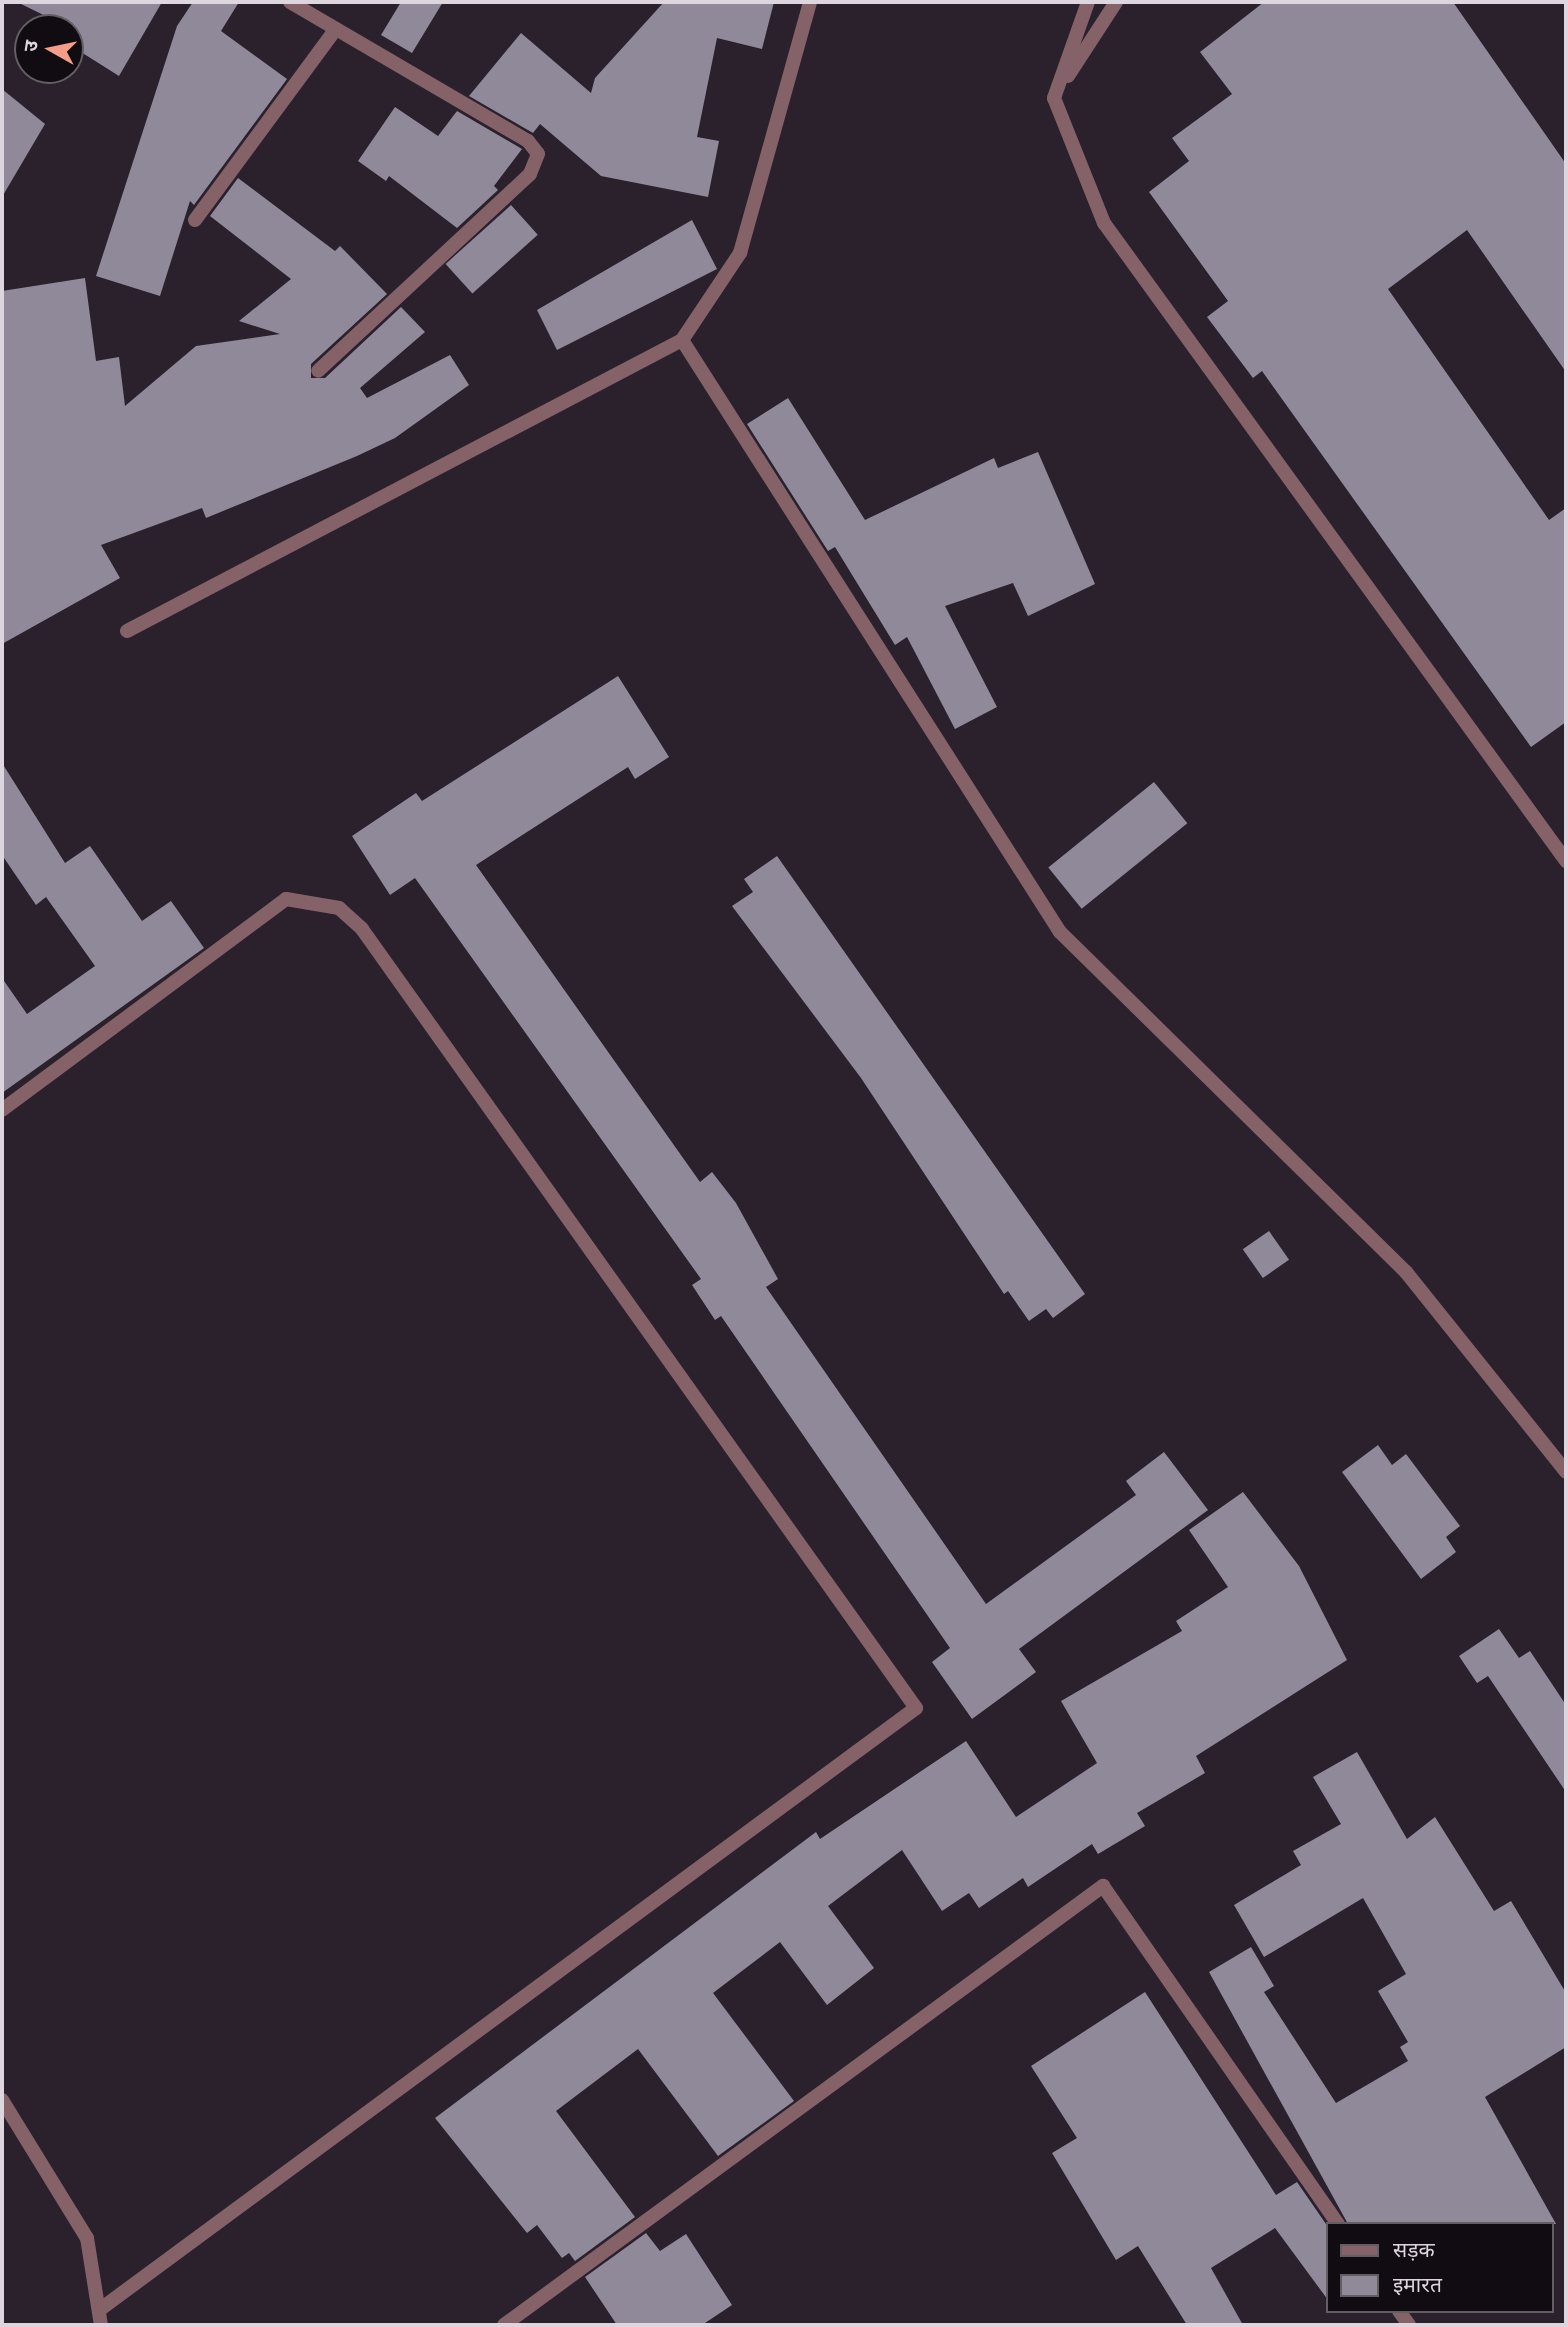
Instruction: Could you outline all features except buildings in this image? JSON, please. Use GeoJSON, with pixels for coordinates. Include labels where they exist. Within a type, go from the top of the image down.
{"type":"FeatureCollection","features":[{"type":"Feature","properties":{"kind":"street"},"geometry":{"type":"LineString","coordinates":[[290,2],[528,141],[538,154],[530,174],[318,371]]}},
{"type":"Feature","properties":{"kind":"street"},"geometry":{"type":"LineString","coordinates":[[127,631],[682,340],[740,253],[810,2]]}},
{"type":"Feature","properties":{"kind":"street"},"geometry":{"type":"LineString","coordinates":[[1088,2],[1054,98],[1104,223],[1566,861]]}},
{"type":"Feature","properties":{"kind":"street"},"geometry":{"type":"LineString","coordinates":[[1054,98],[1116,2]]}},
{"type":"Feature","properties":{"kind":"street"},"geometry":{"type":"LineString","coordinates":[[195,220],[336,29]]}},
{"type":"Feature","properties":{"kind":"street"},"geometry":{"type":"LineString","coordinates":[[682,340],[1060,932],[1406,1272],[1566,1472]]}},
{"type":"Feature","properties":{"kind":"street"},"geometry":{"type":"LineString","coordinates":[[2,1110],[286,899],[340,908],[362,929],[916,1708],[102,2308]]}},
{"type":"Feature","properties":{"kind":"street"},"geometry":{"type":"LineString","coordinates":[[504,2325],[1103,1886],[1337,2222]]}},
{"type":"Feature","properties":{"kind":"street"},"geometry":{"type":"LineString","coordinates":[[2,2101],[87,2238],[102,2308],[101,2325]]}}]}
